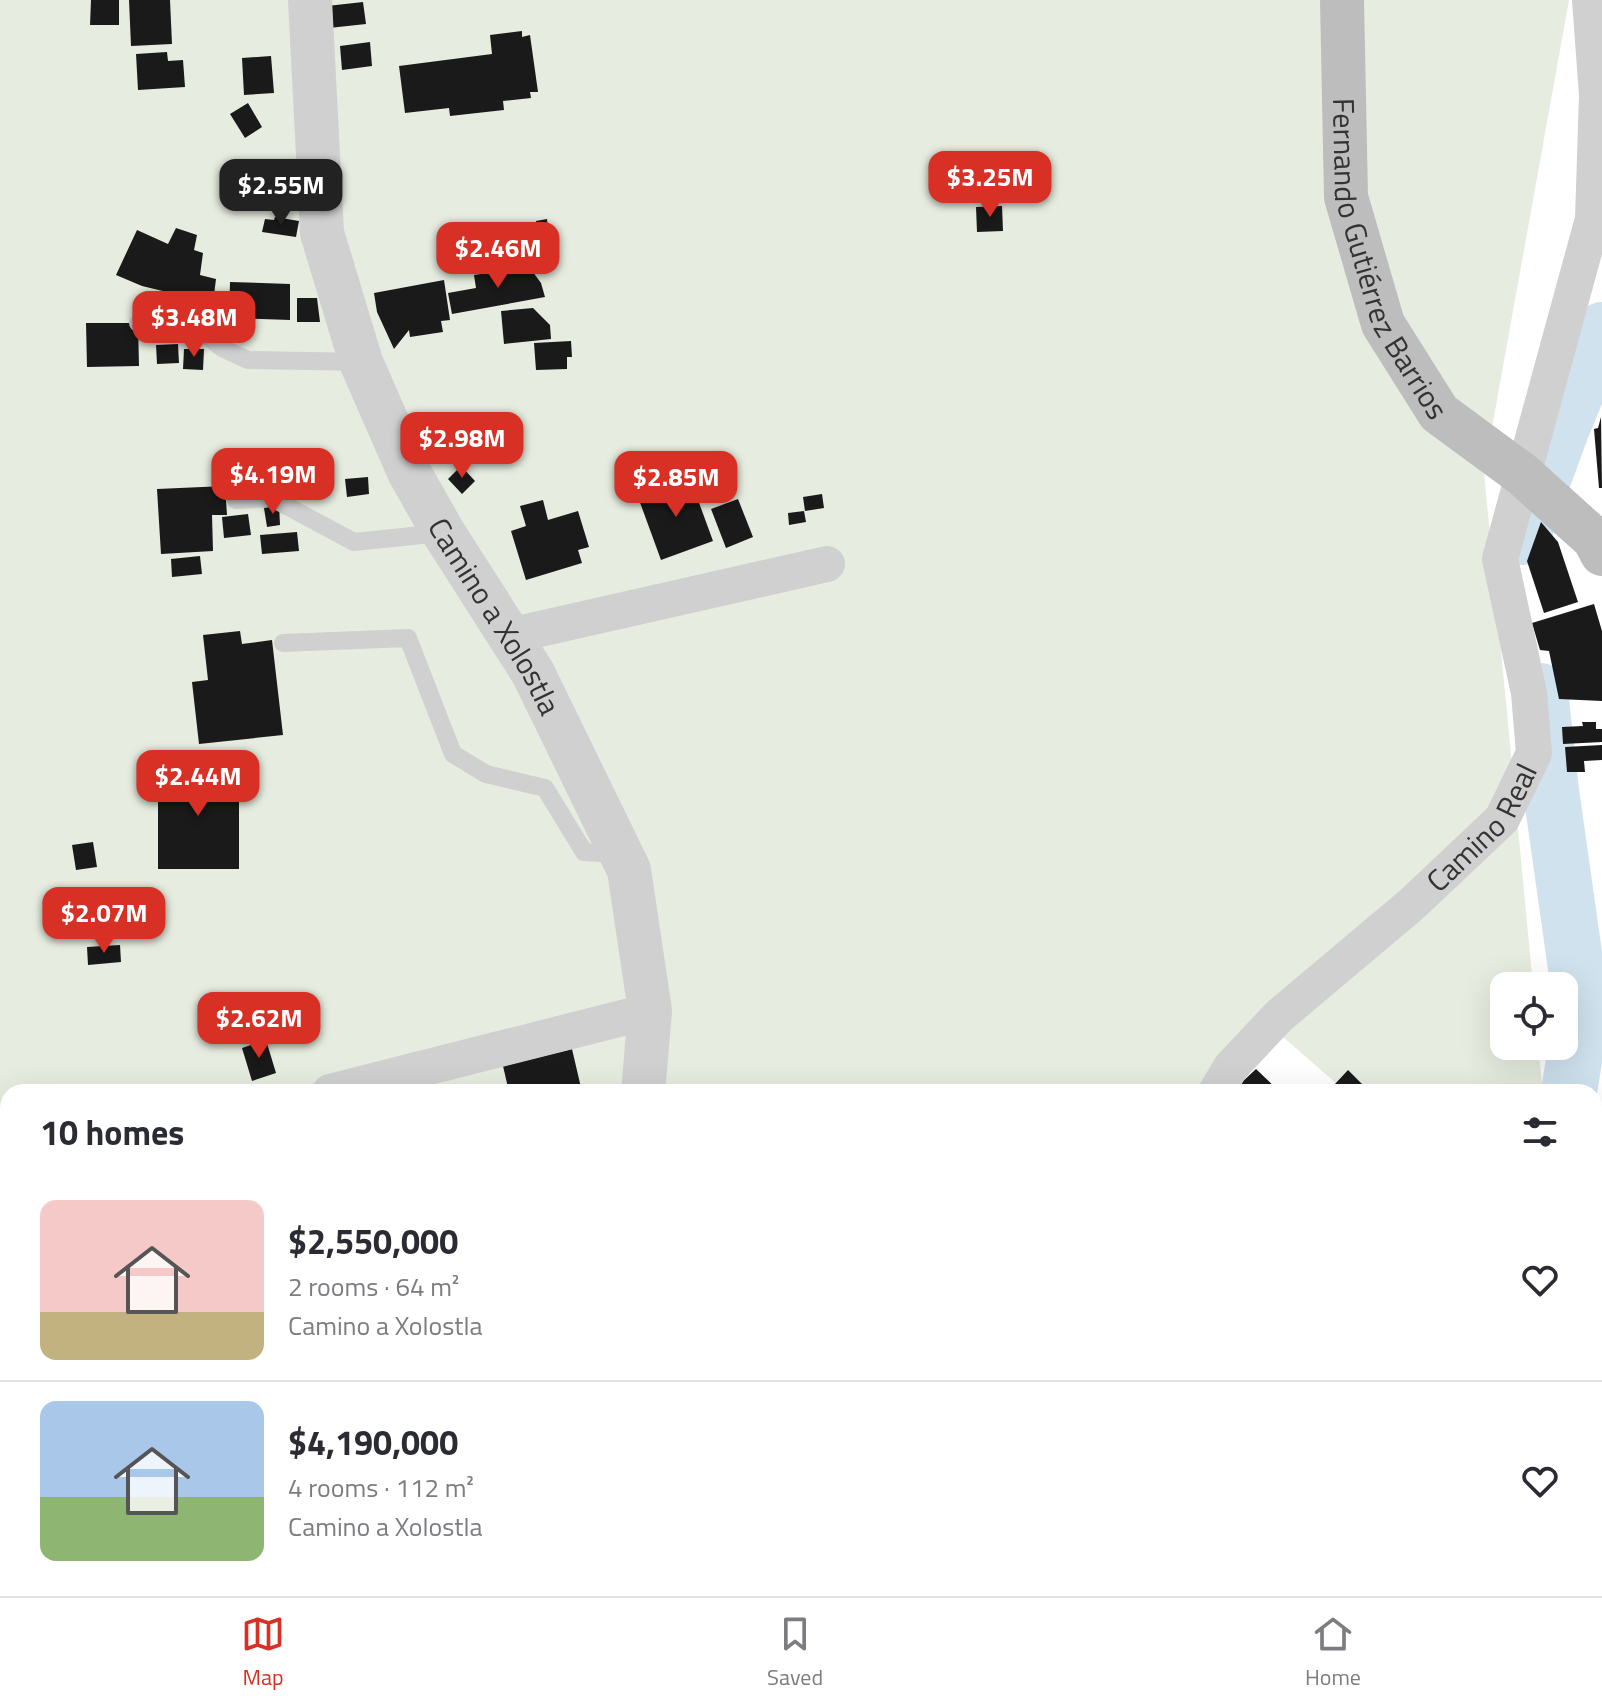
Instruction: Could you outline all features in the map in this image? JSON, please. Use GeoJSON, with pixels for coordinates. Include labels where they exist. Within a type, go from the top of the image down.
{"type":"FeatureCollection","features":[{"type":"Feature","properties":{"kind":"main road","name":"Fernando Gutiérrez Barrios"},"geometry":{"type":"LineString","coordinates":[[1342,0],[1346,197],[1383,324],[1439,413],[1543,493],[1594,539],[1602,554]]}},
{"type":"Feature","properties":{"kind":"street","name":"Camino a Xolostla"},"geometry":{"type":"LineString","coordinates":[[310,0],[322,233],[361,362],[409,472],[443,532],[533,673],[629,870],[650,1011],[644,1084]]}},
{"type":"Feature","properties":{"kind":"street","name":"Camino Real"},"geometry":{"type":"LineString","coordinates":[[1221,1084],[1231,1067],[1279,1016],[1412,904],[1502,819],[1534,753],[1529,693],[1500,559],[1543,493],[1593,219],[1597,95],[1590,0]]}},
{"type":"Feature","properties":{"kind":"street"},"geometry":{"type":"LineString","coordinates":[[509,636],[827,564]]}},
{"type":"Feature","properties":{"kind":"street"},"geometry":{"type":"LineString","coordinates":[[362,1084],[650,1011]]}},
{"type":"Feature","properties":{"kind":"lane"},"geometry":{"type":"LineString","coordinates":[[138,323],[195,326],[222,348],[248,360],[361,362]]}},
{"type":"Feature","properties":{"kind":"lane"},"geometry":{"type":"LineString","coordinates":[[236,500],[272,498],[354,542],[443,532]]}},
{"type":"Feature","properties":{"kind":"lane"},"geometry":{"type":"LineString","coordinates":[[283,643],[408,638],[453,754],[486,774],[545,788],[584,852],[621,855]]}},
{"type":"Feature","properties":{"kind":"shaded area"},"geometry":{"type":"Polygon","coordinates":[[[0,0],[1569,0],[1484,472],[1532,972],[1490,972],[1490,1060],[1540,1060],[1542,1084],[1337,1084],[1267,1023],[1229,1084],[0,1084],[0,0]]]}},
{"type":"Feature","properties":{"kind":"building"},"geometry":{"type":"Polygon","coordinates":[[[91,0],[119,0],[119,25],[90,25],[91,0]]]}},
{"type":"Feature","properties":{"kind":"building"},"geometry":{"type":"Polygon","coordinates":[[[129,0],[170,0],[172,44],[131,46],[129,0]]]}},
{"type":"Feature","properties":{"kind":"building"},"geometry":{"type":"Polygon","coordinates":[[[363,2],[366,24],[329,28],[327,6],[363,2]]]}},
{"type":"Feature","properties":{"kind":"building"},"geometry":{"type":"Polygon","coordinates":[[[522,31],[522,37],[530,35],[538,92],[530,92],[531,98],[503,101],[504,110],[450,116],[449,108],[405,113],[399,66],[492,54],[490,35],[522,31]]]}},
{"type":"Feature","properties":{"kind":"building"},"geometry":{"type":"Polygon","coordinates":[[[370,42],[372,66],[342,70],[340,46],[370,42]]]}},
{"type":"Feature","properties":{"kind":"building"},"geometry":{"type":"Polygon","coordinates":[[[167,52],[168,61],[183,60],[185,87],[138,90],[136,54],[167,52]]]}},
{"type":"Feature","properties":{"kind":"building"},"geometry":{"type":"Polygon","coordinates":[[[271,56],[274,93],[244,95],[242,58],[271,56]]]}},
{"type":"Feature","properties":{"kind":"building"},"geometry":{"type":"Polygon","coordinates":[[[248,103],[262,127],[245,138],[230,114],[248,103]]]}},
{"type":"Feature","properties":{"kind":"building"},"geometry":{"type":"Polygon","coordinates":[[[1002,206],[1003,231],[977,232],[976,207],[1002,206]]]}},
{"type":"Feature","properties":{"kind":"building"},"geometry":{"type":"Polygon","coordinates":[[[275,217],[299,221],[296,237],[262,232],[265,219],[274,220],[275,217]]]}},
{"type":"Feature","properties":{"kind":"building"},"geometry":{"type":"Polygon","coordinates":[[[547,219],[548,228],[537,230],[536,221],[547,219]]]}},
{"type":"Feature","properties":{"kind":"building"},"geometry":{"type":"Polygon","coordinates":[[[176,228],[197,235],[194,250],[203,253],[200,275],[216,279],[214,295],[175,294],[142,286],[116,275],[137,230],[168,244],[176,228]]]}},
{"type":"Feature","properties":{"kind":"building"},"geometry":{"type":"Polygon","coordinates":[[[524,260],[541,283],[545,297],[452,314],[448,293],[476,288],[474,275],[510,270],[524,260]]]}},
{"type":"Feature","properties":{"kind":"building"},"geometry":{"type":"Polygon","coordinates":[[[444,280],[450,320],[441,321],[443,332],[410,337],[409,330],[394,349],[377,312],[374,293],[444,280]]]}},
{"type":"Feature","properties":{"kind":"building"},"geometry":{"type":"Polygon","coordinates":[[[230,282],[290,284],[290,320],[229,318],[230,282]]]}},
{"type":"Feature","properties":{"kind":"building"},"geometry":{"type":"Polygon","coordinates":[[[297,298],[317,298],[320,322],[297,322],[297,298]]]}},
{"type":"Feature","properties":{"kind":"building"},"geometry":{"type":"Polygon","coordinates":[[[533,308],[550,325],[551,339],[504,344],[501,311],[533,308]]]}},
{"type":"Feature","properties":{"kind":"building"},"geometry":{"type":"Polygon","coordinates":[[[86,323],[138,323],[139,366],[87,367],[86,323]]]}},
{"type":"Feature","properties":{"kind":"building"},"geometry":{"type":"Polygon","coordinates":[[[571,341],[572,357],[567,357],[567,369],[536,370],[534,343],[571,341]]]}},
{"type":"Feature","properties":{"kind":"building"},"geometry":{"type":"Polygon","coordinates":[[[178,344],[179,363],[157,364],[156,345],[178,344]]]}},
{"type":"Feature","properties":{"kind":"building"},"geometry":{"type":"Polygon","coordinates":[[[184,349],[204,349],[203,370],[183,369],[184,349]]]}},
{"type":"Feature","properties":{"kind":"building"},"geometry":{"type":"Polygon","coordinates":[[[1601,417],[1602,488],[1599,488],[1594,429],[1598,428],[1601,417]]]}},
{"type":"Feature","properties":{"kind":"building"},"geometry":{"type":"Polygon","coordinates":[[[461,466],[475,481],[462,494],[448,479],[461,466]]]}},
{"type":"Feature","properties":{"kind":"building"},"geometry":{"type":"Polygon","coordinates":[[[368,477],[369,494],[347,497],[345,479],[368,477]]]}},
{"type":"Feature","properties":{"kind":"building"},"geometry":{"type":"Polygon","coordinates":[[[690,478],[713,541],[661,560],[638,497],[690,478]]]}},
{"type":"Feature","properties":{"kind":"building"},"geometry":{"type":"Polygon","coordinates":[[[225,486],[227,515],[212,515],[213,551],[161,554],[157,489],[225,486]]]}},
{"type":"Feature","properties":{"kind":"building"},"geometry":{"type":"Polygon","coordinates":[[[822,494],[824,508],[805,511],[803,497],[822,494]]]}},
{"type":"Feature","properties":{"kind":"building"},"geometry":{"type":"Polygon","coordinates":[[[738,499],[753,537],[726,548],[711,509],[738,499]]]}},
{"type":"Feature","properties":{"kind":"building"},"geometry":{"type":"Polygon","coordinates":[[[543,500],[548,520],[578,511],[589,547],[578,550],[582,563],[526,580],[511,531],[526,526],[520,506],[543,500]]]}},
{"type":"Feature","properties":{"kind":"building"},"geometry":{"type":"Polygon","coordinates":[[[279,505],[280,525],[267,527],[264,508],[279,505]]]}},
{"type":"Feature","properties":{"kind":"building"},"geometry":{"type":"Polygon","coordinates":[[[804,511],[806,522],[789,525],[788,513],[804,511]]]}},
{"type":"Feature","properties":{"kind":"building"},"geometry":{"type":"Polygon","coordinates":[[[248,514],[251,535],[224,538],[222,517],[248,514]]]}},
{"type":"Feature","properties":{"kind":"building"},"geometry":{"type":"Polygon","coordinates":[[[1541,522],[1558,542],[1578,602],[1544,613],[1527,561],[1541,522]]]}},
{"type":"Feature","properties":{"kind":"building"},"geometry":{"type":"Polygon","coordinates":[[[297,532],[299,551],[262,554],[260,535],[297,532]]]}},
{"type":"Feature","properties":{"kind":"building"},"geometry":{"type":"Polygon","coordinates":[[[200,556],[202,574],[172,577],[171,559],[200,556]]]}},
{"type":"Feature","properties":{"kind":"building"},"geometry":{"type":"Polygon","coordinates":[[[1594,604],[1602,631],[1602,701],[1559,699],[1549,651],[1540,650],[1532,623],[1594,604]]]}},
{"type":"Feature","properties":{"kind":"building"},"geometry":{"type":"Polygon","coordinates":[[[240,631],[242,644],[272,640],[283,735],[199,744],[192,682],[208,680],[203,635],[240,631]]]}},
{"type":"Feature","properties":{"kind":"building"},"geometry":{"type":"Polygon","coordinates":[[[1582,722],[1596,722],[1596,729],[1602,729],[1602,742],[1563,744],[1562,727],[1583,726],[1582,722]]]}},
{"type":"Feature","properties":{"kind":"building"},"geometry":{"type":"Polygon","coordinates":[[[1602,745],[1602,760],[1584,761],[1585,772],[1567,772],[1565,747],[1602,745]]]}},
{"type":"Feature","properties":{"kind":"building"},"geometry":{"type":"Polygon","coordinates":[[[158,767],[239,767],[239,869],[158,869],[158,767]]]}},
{"type":"Feature","properties":{"kind":"building"},"geometry":{"type":"Polygon","coordinates":[[[93,842],[97,867],[76,870],[72,845],[93,842]]]}},
{"type":"Feature","properties":{"kind":"building"},"geometry":{"type":"Polygon","coordinates":[[[120,945],[121,962],[88,965],[87,947],[120,945]]]}},
{"type":"Feature","properties":{"kind":"building"},"geometry":{"type":"Polygon","coordinates":[[[266,1040],[276,1073],[252,1081],[242,1048],[266,1040]]]}},
{"type":"Feature","properties":{"kind":"building"},"geometry":{"type":"Polygon","coordinates":[[[572,1049],[580,1084],[507,1084],[503,1066],[572,1049]]]}},
{"type":"Feature","properties":{"kind":"building"},"geometry":{"type":"Polygon","coordinates":[[[1256,1069],[1272,1084],[1242,1084],[1256,1069]]]}},
{"type":"Feature","properties":{"kind":"building"},"geometry":{"type":"Polygon","coordinates":[[[1348,1070],[1362,1084],[1335,1084],[1348,1070]]]}},
{"type":"Feature","properties":{"kind":"waterway"},"geometry":{"type":"LineString","coordinates":[[1522,537],[1602,330]]}},
{"type":"Feature","properties":{"kind":"waterway"},"geometry":{"type":"LineString","coordinates":[[1540,691],[1582,1010],[1570,1084]]}}]}
